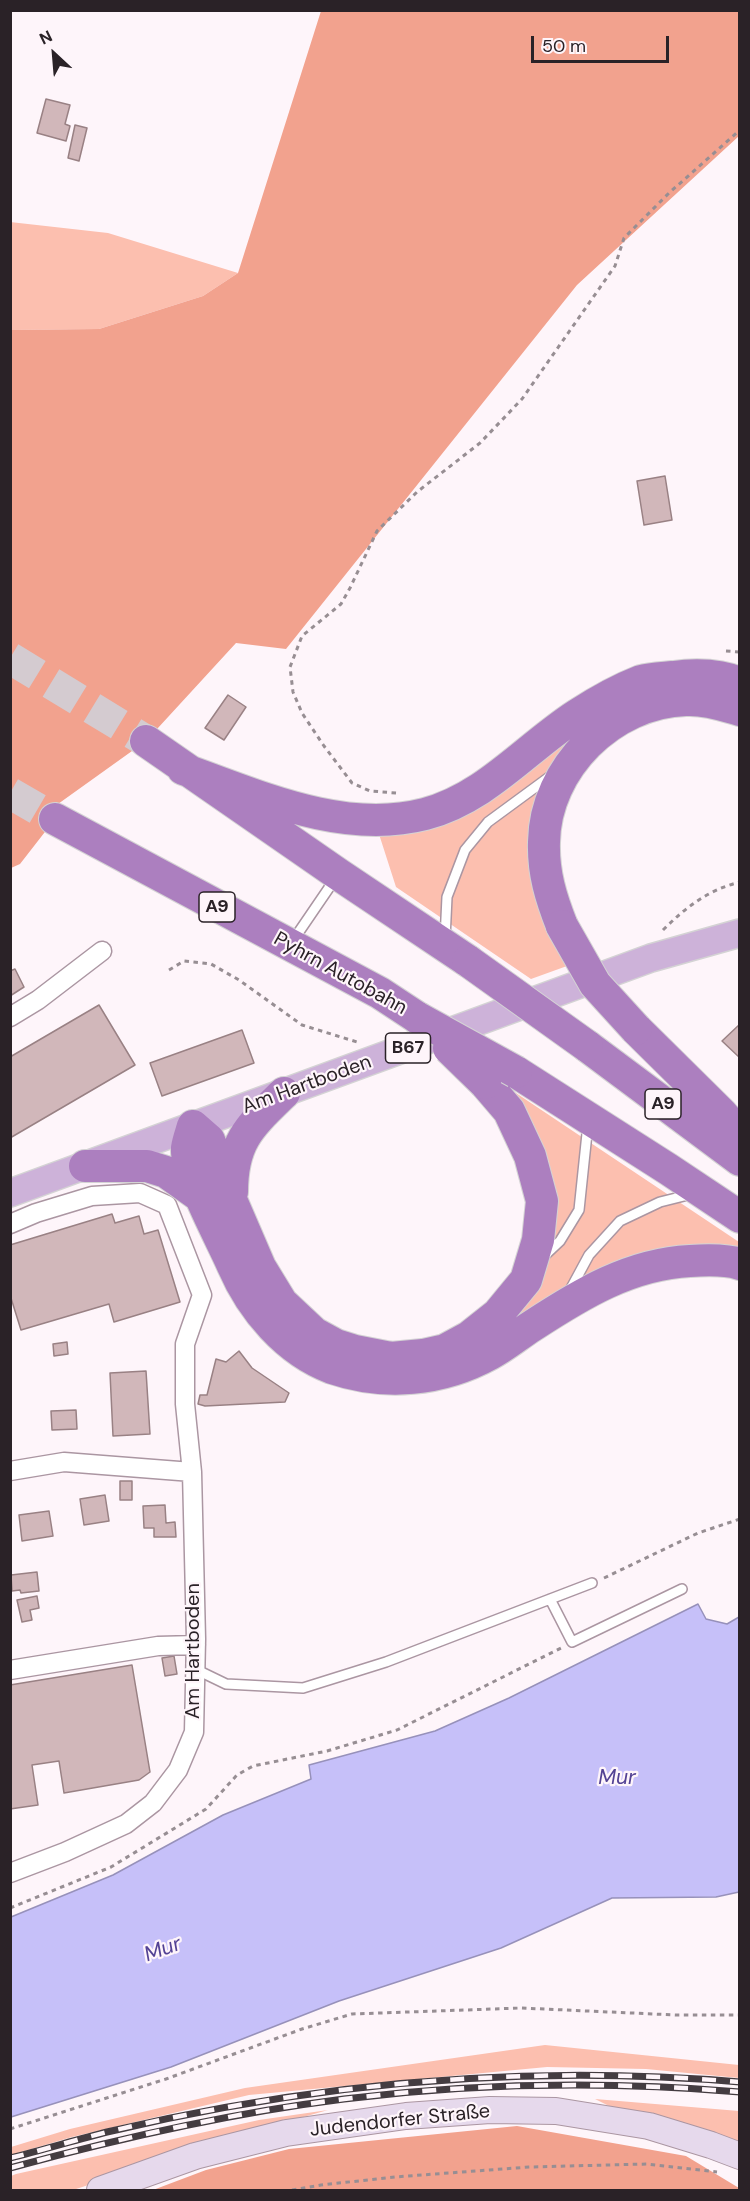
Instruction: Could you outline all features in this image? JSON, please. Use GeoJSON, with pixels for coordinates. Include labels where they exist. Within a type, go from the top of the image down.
{"type":"FeatureCollection","features":[{"type":"Feature","properties":{"kind":"highway"},"geometry":{"type":"LineString","coordinates":[[183,768],[265,798],[344,819],[386,820],[425,814],[457,802],[485,786],[575,716],[606,697],[643,681],[709,675],[740,683]]}},
{"type":"Feature","properties":{"kind":"highway"},"geometry":{"type":"LineString","coordinates":[[740,710],[714,703],[686,700],[644,707],[603,729],[572,762],[550,803],[543,842],[548,889],[562,926],[595,984],[740,1135]]}},
{"type":"Feature","properties":{"kind":"highway","name":"A9"},"geometry":{"type":"LineString","coordinates":[[146,741],[456,953],[587,1046],[740,1160]]}},
{"type":"Feature","properties":{"kind":"highway","name":"Pyhrn Autobahn"},"geometry":{"type":"LineString","coordinates":[[55,819],[380,993],[418,1018],[516,1072],[740,1217]]}},
{"type":"Feature","properties":{"kind":"highway"},"geometry":{"type":"LineString","coordinates":[[418,1018],[485,1083],[510,1111],[530,1156],[542,1201],[538,1240],[526,1280],[498,1314],[469,1337],[445,1350],[391,1358],[336,1345],[315,1332],[282,1303],[260,1267],[209,1140],[193,1126],[187,1149],[191,1170],[239,1280],[265,1320],[298,1349],[322,1364],[349,1374],[375,1379],[406,1380],[432,1376],[464,1366],[491,1354],[560,1307],[609,1280],[666,1262],[700,1260],[740,1264]]}},
{"type":"Feature","properties":{"kind":"highway"},"geometry":{"type":"LineString","coordinates":[[232,1202],[232,1171],[235,1155],[248,1130],[284,1093]]}},
{"type":"Feature","properties":{"kind":"highway"},"geometry":{"type":"LineString","coordinates":[[85,1166],[147,1166],[166,1172],[201,1197]]}},
{"type":"Feature","properties":{"kind":"main road","name":"Am Hartboden"},"geometry":{"type":"LineString","coordinates":[[10,1193],[651,958],[740,933]]}},
{"type":"Feature","properties":{"kind":"main road","name":"Judendorfer Straße"},"geometry":{"type":"LineString","coordinates":[[100,2190],[195,2156],[286,2133],[406,2116],[490,2110],[556,2111],[649,2126],[711,2145],[734,2165]]}},
{"type":"Feature","properties":{"kind":"street"},"geometry":{"type":"LineString","coordinates":[[10,1017],[38,1000],[102,951]]}},
{"type":"Feature","properties":{"kind":"street","name":"Am Hartboden"},"geometry":{"type":"LineString","coordinates":[[10,1224],[36,1212],[92,1196],[140,1193],[167,1205],[202,1295],[185,1344],[185,1404],[192,1472],[196,1645],[194,1732],[178,1770],[153,1803],[126,1824],[65,1852],[10,1873]]}},
{"type":"Feature","properties":{"kind":"street"},"geometry":{"type":"LineString","coordinates":[[10,1471],[64,1462],[192,1472]]}},
{"type":"Feature","properties":{"kind":"street"},"geometry":{"type":"LineString","coordinates":[[10,1670],[158,1646],[196,1645]]}},
{"type":"Feature","properties":{"kind":"lane"},"geometry":{"type":"LineString","coordinates":[[456,953],[447,897],[465,850],[488,822],[572,762]]}},
{"type":"Feature","properties":{"kind":"lane"},"geometry":{"type":"LineString","coordinates":[[290,944],[338,874]]}},
{"type":"Feature","properties":{"kind":"lane"},"geometry":{"type":"LineString","coordinates":[[529,1270],[560,1241],[579,1210],[588,1118]]}},
{"type":"Feature","properties":{"kind":"lane"},"geometry":{"type":"LineString","coordinates":[[560,1307],[589,1255],[620,1221],[660,1202],[701,1191]]}},
{"type":"Feature","properties":{"kind":"lane"},"geometry":{"type":"LineString","coordinates":[[195,1669],[226,1684],[303,1688],[386,1662],[592,1583]]}},
{"type":"Feature","properties":{"kind":"lane"},"geometry":{"type":"LineString","coordinates":[[550,1599],[572,1641],[682,1589]]}},
{"type":"Feature","properties":{"kind":"path"},"geometry":{"type":"LineString","coordinates":[[402,793],[370,791],[352,783],[302,713],[292,692],[290,667],[302,636],[340,604],[377,531],[417,492],[480,443],[522,399],[615,266],[624,238],[669,193],[740,130]]}},
{"type":"Feature","properties":{"kind":"path"},"geometry":{"type":"LineString","coordinates":[[717,651],[740,652]]}},
{"type":"Feature","properties":{"kind":"path"},"geometry":{"type":"LineString","coordinates":[[674,919],[701,897],[740,882]]}},
{"type":"Feature","properties":{"kind":"path"},"geometry":{"type":"LineString","coordinates":[[169,970],[184,961],[211,964],[239,980],[302,1025],[360,1043]]}},
{"type":"Feature","properties":{"kind":"path"},"geometry":{"type":"LineString","coordinates":[[592,1583],[698,1533],[740,1519]]}},
{"type":"Feature","properties":{"kind":"path"},"geometry":{"type":"LineString","coordinates":[[10,1908],[111,1867],[206,1809],[237,1775],[253,1766],[327,1751],[397,1730],[543,1658],[572,1641]]}},
{"type":"Feature","properties":{"kind":"path"},"geometry":{"type":"LineString","coordinates":[[10,2130],[166,2079],[302,2029],[352,2014],[521,2008],[676,2015],[740,2015]]}},
{"type":"Feature","properties":{"kind":"path"},"geometry":{"type":"LineString","coordinates":[[292,2190],[396,2177],[529,2167],[647,2164],[734,2165]]}},
{"type":"Feature","properties":{"kind":"shaded area"},"geometry":{"type":"Polygon","coordinates":[[[321,11],[739,11],[739,136],[577,285],[286,649],[236,643],[146,741],[58,804],[55,819],[20,864],[11,868],[10,330],[99,329],[203,296],[238,273],[321,11]]]}},
{"type":"Feature","properties":{"kind":"shaded area"},"geometry":{"type":"Polygon","coordinates":[[[10,222],[108,233],[238,273],[203,296],[99,329],[11,330],[10,222]]]}},
{"type":"Feature","properties":{"kind":"shaded area"},"geometry":{"type":"Polygon","coordinates":[[[696,692],[545,783],[567,966],[531,979],[396,887],[378,831],[562,739],[696,692]]]}},
{"type":"Feature","properties":{"kind":"shaded area"},"geometry":{"type":"Polygon","coordinates":[[[497,1083],[504,1085],[739,1242],[739,1254],[692,1248],[656,1252],[638,1257],[589,1281],[498,1338],[467,1354],[435,1366],[401,1372],[366,1370],[351,1367],[310,1347],[276,1316],[246,1273],[202,1169],[197,1154],[201,1148],[212,1168],[255,1278],[266,1298],[281,1316],[319,1346],[361,1362],[404,1366],[446,1358],[484,1339],[516,1310],[539,1271],[550,1224],[548,1186],[544,1167],[529,1131],[497,1083]]]}},
{"type":"Feature","properties":{"kind":"shaded area"},"geometry":{"type":"Polygon","coordinates":[[[545,2045],[739,2065],[739,2078],[646,2069],[547,2067],[249,2095],[72,2137],[11,2155],[11,2147],[70,2129],[245,2088],[545,2045]]]}},
{"type":"Feature","properties":{"kind":"shaded area"},"geometry":{"type":"Polygon","coordinates":[[[595,2099],[739,2111],[739,2153],[649,2126],[595,2099]]]}},
{"type":"Feature","properties":{"kind":"shaded area"},"geometry":{"type":"Polygon","coordinates":[[[328,2110],[261,2129],[73,2190],[11,2190],[11,2176],[16,2174],[259,2120],[328,2110]]]}},
{"type":"Feature","properties":{"kind":"shaded area"},"geometry":{"type":"Polygon","coordinates":[[[517,2126],[686,2156],[739,2190],[153,2190],[206,2170],[289,2149],[517,2126]]]}},
{"type":"Feature","properties":{"kind":"water","name":"Mur"},"geometry":{"type":"Polygon","coordinates":[[[698,1604],[706,1619],[727,1624],[739,1617],[739,1892],[716,1897],[612,1898],[501,1948],[339,2001],[171,2067],[11,2117],[11,1917],[113,1875],[223,1815],[311,1779],[309,1765],[435,1731],[509,1698],[698,1604]]]}},
{"type":"Feature","properties":{"kind":"building"},"geometry":{"type":"Polygon","coordinates":[[[46,99],[70,105],[65,124],[70,126],[66,141],[37,133],[46,99]]]}},
{"type":"Feature","properties":{"kind":"building"},"geometry":{"type":"Polygon","coordinates":[[[75,125],[87,128],[79,161],[68,158],[75,125]]]}},
{"type":"Feature","properties":{"kind":"building"},"geometry":{"type":"Polygon","coordinates":[[[665,476],[672,520],[644,525],[637,481],[665,476]]]}},
{"type":"Feature","properties":{"kind":"building"},"geometry":{"type":"Polygon","coordinates":[[[228,695],[246,707],[224,740],[205,728],[228,695]]]}},
{"type":"Feature","properties":{"kind":"building"},"geometry":{"type":"Polygon","coordinates":[[[15,969],[24,987],[10,996],[10,971],[15,969]]]}},
{"type":"Feature","properties":{"kind":"building"},"geometry":{"type":"Polygon","coordinates":[[[99,1005],[135,1065],[10,1138],[10,1057],[99,1005]]]}},
{"type":"Feature","properties":{"kind":"building"},"geometry":{"type":"Polygon","coordinates":[[[740,1024],[740,1058],[722,1041],[740,1024]]]}},
{"type":"Feature","properties":{"kind":"building"},"geometry":{"type":"Polygon","coordinates":[[[242,1030],[254,1063],[162,1096],[150,1063],[242,1030]]]}},
{"type":"Feature","properties":{"kind":"building"},"geometry":{"type":"Polygon","coordinates":[[[112,1214],[115,1223],[139,1216],[144,1234],[158,1230],[180,1302],[114,1322],[109,1304],[21,1330],[10,1295],[10,1245],[112,1214]]]}},
{"type":"Feature","properties":{"kind":"building"},"geometry":{"type":"Polygon","coordinates":[[[67,1342],[68,1354],[54,1356],[53,1344],[67,1342]]]}},
{"type":"Feature","properties":{"kind":"building"},"geometry":{"type":"Polygon","coordinates":[[[239,1351],[252,1368],[289,1393],[285,1402],[205,1406],[198,1404],[200,1395],[207,1395],[216,1359],[226,1362],[239,1351]]]}},
{"type":"Feature","properties":{"kind":"building"},"geometry":{"type":"Polygon","coordinates":[[[146,1371],[150,1434],[113,1436],[110,1373],[146,1371]]]}},
{"type":"Feature","properties":{"kind":"building"},"geometry":{"type":"Polygon","coordinates":[[[76,1410],[77,1429],[52,1430],[51,1411],[76,1410]]]}},
{"type":"Feature","properties":{"kind":"building"},"geometry":{"type":"Polygon","coordinates":[[[120,1481],[132,1481],[132,1500],[120,1500],[120,1481]]]}},
{"type":"Feature","properties":{"kind":"building"},"geometry":{"type":"Polygon","coordinates":[[[105,1495],[109,1521],[84,1525],[80,1499],[105,1495]]]}},
{"type":"Feature","properties":{"kind":"building"},"geometry":{"type":"Polygon","coordinates":[[[165,1505],[166,1523],[175,1522],[176,1537],[154,1537],[154,1528],[144,1528],[143,1506],[165,1505]]]}},
{"type":"Feature","properties":{"kind":"building"},"geometry":{"type":"Polygon","coordinates":[[[49,1511],[53,1536],[22,1541],[19,1515],[49,1511]]]}},
{"type":"Feature","properties":{"kind":"building"},"geometry":{"type":"Polygon","coordinates":[[[37,1572],[39,1591],[21,1593],[20,1590],[12,1591],[11,1575],[37,1572]]]}},
{"type":"Feature","properties":{"kind":"building"},"geometry":{"type":"Polygon","coordinates":[[[37,1596],[39,1608],[30,1610],[32,1620],[22,1622],[17,1600],[37,1596]]]}},
{"type":"Feature","properties":{"kind":"building"},"geometry":{"type":"Polygon","coordinates":[[[174,1656],[177,1674],[165,1676],[162,1658],[174,1656]]]}},
{"type":"Feature","properties":{"kind":"building"},"geometry":{"type":"Polygon","coordinates":[[[132,1665],[150,1772],[139,1780],[64,1793],[59,1761],[32,1765],[38,1805],[10,1809],[10,1685],[132,1665]]]}},
{"type":"Feature","properties":{"kind":"tunnel"},"geometry":{"type":"LineString","coordinates":[[10,658],[146,741]]}},
{"type":"Feature","properties":{"kind":"tunnel"},"geometry":{"type":"LineString","coordinates":[[10,793],[55,819]]}},
{"type":"Feature","properties":{"kind":"railway"},"geometry":{"type":"LineString","coordinates":[[10,2158],[107,2132],[185,2115],[342,2090],[501,2077],[581,2075],[740,2082]]}},
{"type":"Feature","properties":{"kind":"railway"},"geometry":{"type":"LineString","coordinates":[[10,2168],[218,2119],[344,2099],[443,2090],[542,2085],[641,2086],[740,2092]]}}]}
